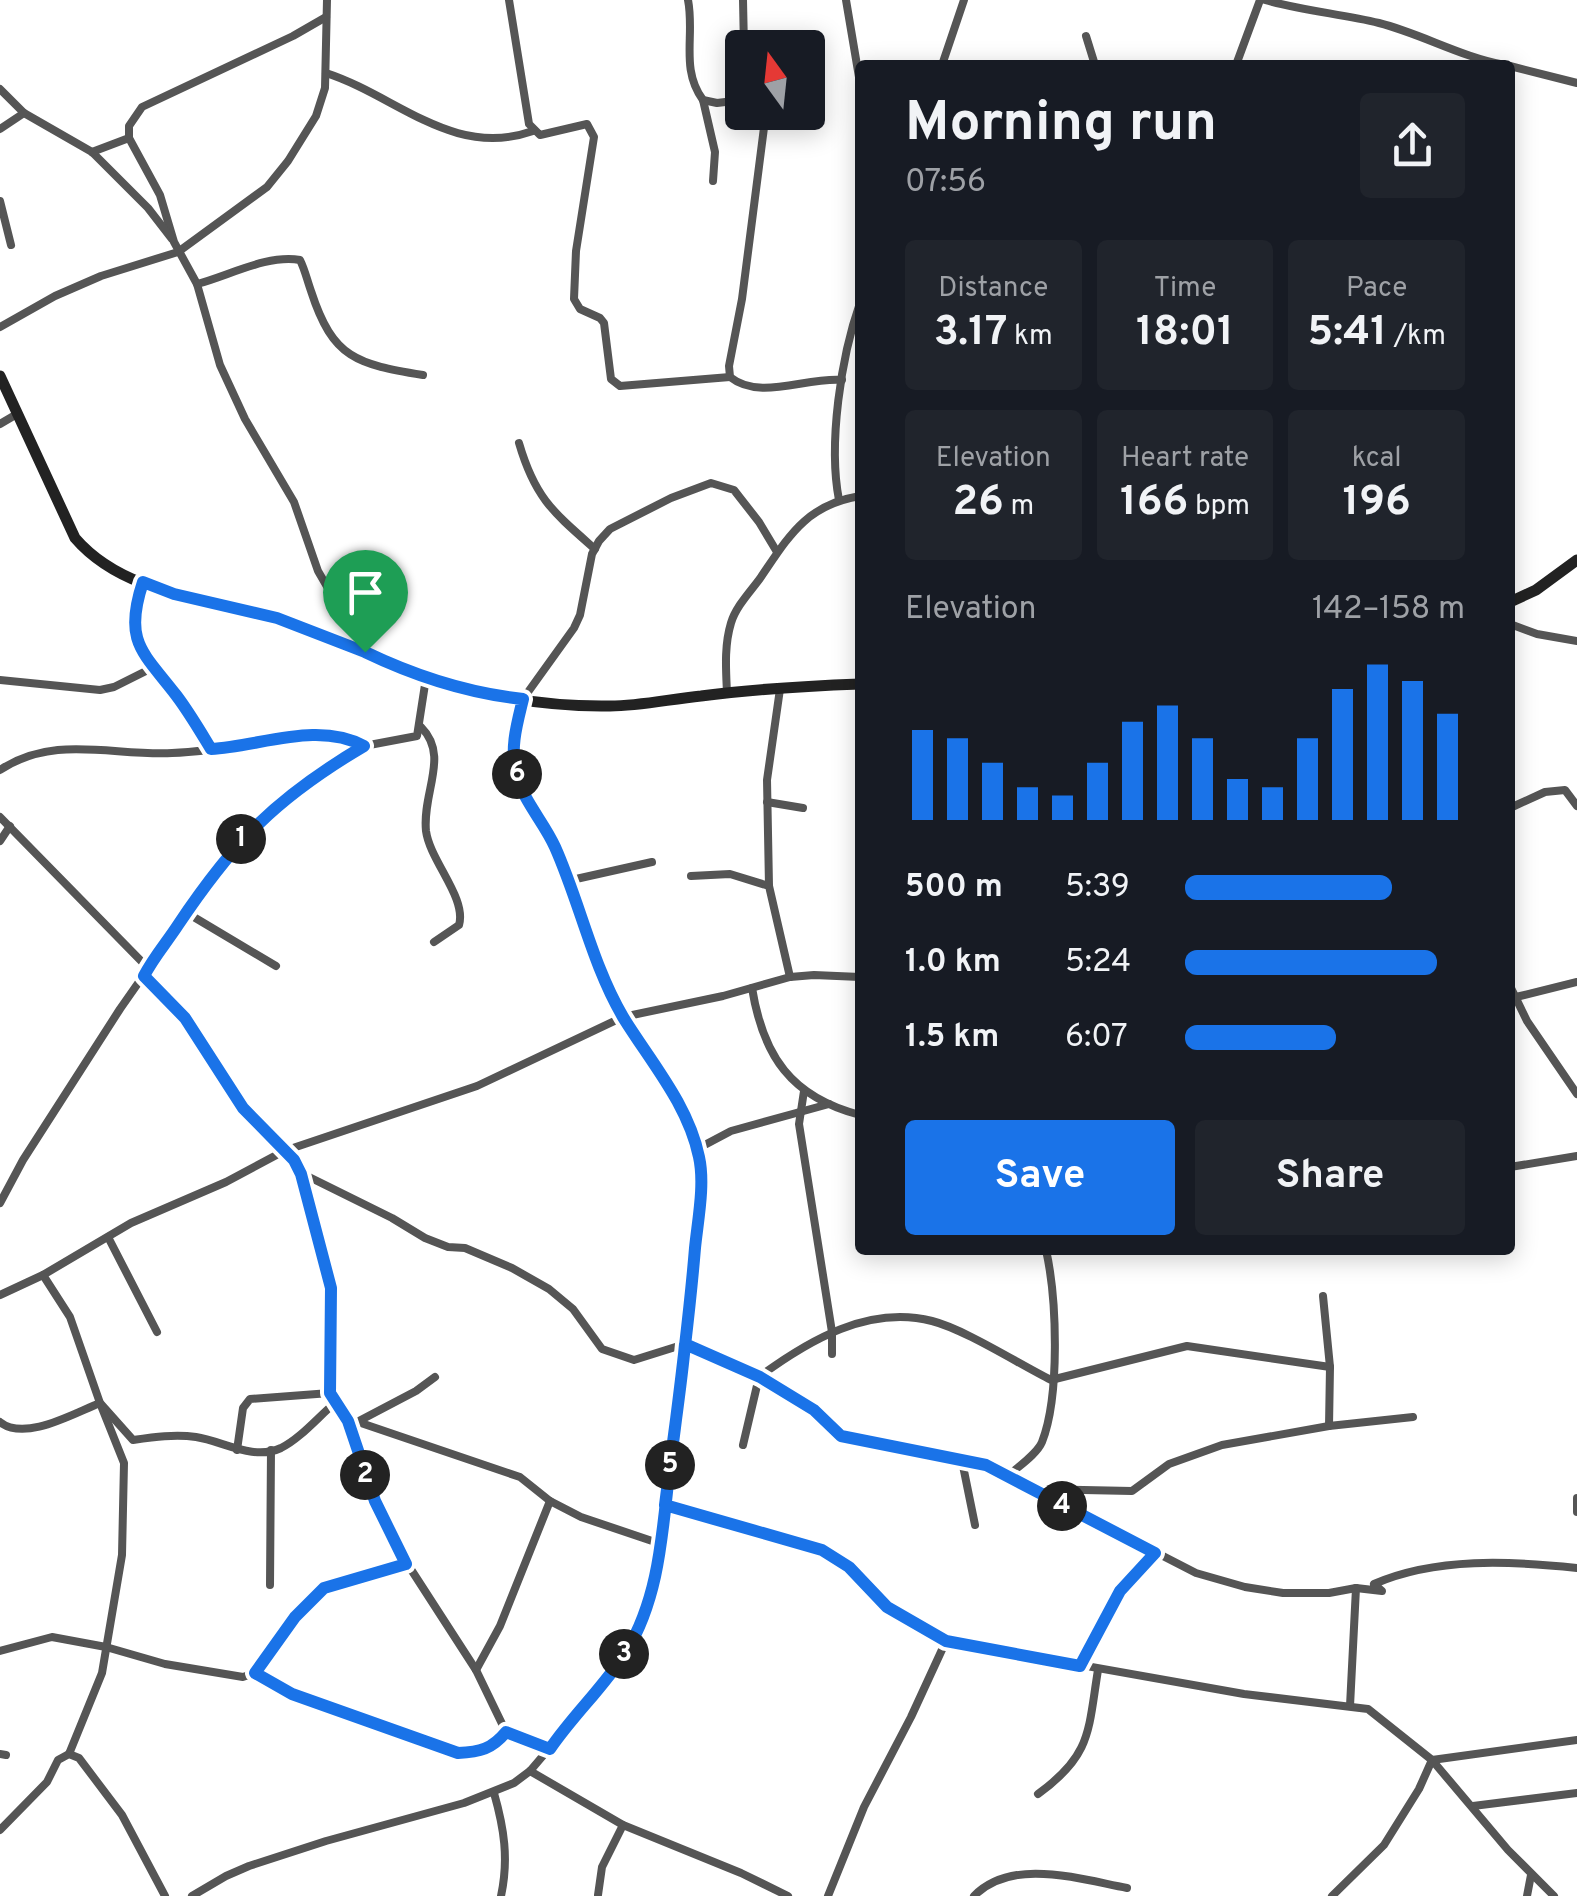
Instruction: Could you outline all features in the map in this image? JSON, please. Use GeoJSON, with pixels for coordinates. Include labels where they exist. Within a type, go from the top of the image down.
{"type":"FeatureCollection","features":[{"type":"Feature","properties":{"kind":"main road"},"geometry":{"type":"LineString","coordinates":[[0,376],[75,538],[91,557],[113,570],[174,594],[277,618],[426,678],[523,699],[614,706],[855,684]]}},
{"type":"Feature","properties":{"kind":"main road"},"geometry":{"type":"LineString","coordinates":[[1515,600],[1536,590],[1577,560]]}},
{"type":"Feature","properties":{"kind":"street"},"geometry":{"type":"LineString","coordinates":[[0,327],[70,289],[178,252],[267,186],[316,116],[326,73],[327,0]]}},
{"type":"Feature","properties":{"kind":"street"},"geometry":{"type":"LineString","coordinates":[[508,0],[533,132],[540,136],[580,123],[592,129],[594,147],[578,234],[574,299],[580,310],[604,323],[611,379],[620,386],[730,377],[756,390],[820,378],[842,380]]}},
{"type":"Feature","properties":{"kind":"street"},"geometry":{"type":"LineString","coordinates":[[688,0],[688,68],[703,100],[715,152],[713,181]]}},
{"type":"Feature","properties":{"kind":"street"},"geometry":{"type":"LineString","coordinates":[[743,0],[744,30]]}},
{"type":"Feature","properties":{"kind":"street"},"geometry":{"type":"LineString","coordinates":[[846,0],[856,60]]}},
{"type":"Feature","properties":{"kind":"street"},"geometry":{"type":"LineString","coordinates":[[944,60],[964,0]]}},
{"type":"Feature","properties":{"kind":"street"},"geometry":{"type":"LineString","coordinates":[[1238,60],[1263,0],[1311,13],[1378,23],[1482,60]]}},
{"type":"Feature","properties":{"kind":"street"},"geometry":{"type":"LineString","coordinates":[[326,16],[293,36],[142,107],[128,126],[129,138],[160,195],[178,252],[197,284],[220,365],[245,418],[294,502],[318,570],[365,652]]}},
{"type":"Feature","properties":{"kind":"street"},"geometry":{"type":"LineString","coordinates":[[1086,36],[1093,60]]}},
{"type":"Feature","properties":{"kind":"street"},"geometry":{"type":"LineString","coordinates":[[1515,67],[1577,83]]}},
{"type":"Feature","properties":{"kind":"street"},"geometry":{"type":"LineString","coordinates":[[326,73],[362,86],[421,119],[478,139],[498,140],[533,132]]}},
{"type":"Feature","properties":{"kind":"street"},"geometry":{"type":"LineString","coordinates":[[0,89],[24,113],[92,152],[148,208],[174,242]]}},
{"type":"Feature","properties":{"kind":"street"},"geometry":{"type":"LineString","coordinates":[[703,100],[725,102]]}},
{"type":"Feature","properties":{"kind":"street"},"geometry":{"type":"LineString","coordinates":[[0,129],[24,113]]}},
{"type":"Feature","properties":{"kind":"street"},"geometry":{"type":"LineString","coordinates":[[730,377],[764,130]]}},
{"type":"Feature","properties":{"kind":"street"},"geometry":{"type":"LineString","coordinates":[[92,152],[129,138]]}},
{"type":"Feature","properties":{"kind":"street"},"geometry":{"type":"LineString","coordinates":[[0,201],[12,245]]}},
{"type":"Feature","properties":{"kind":"street"},"geometry":{"type":"LineString","coordinates":[[197,284],[272,261],[300,260],[319,311],[344,353],[363,363],[423,375]]}},
{"type":"Feature","properties":{"kind":"street"},"geometry":{"type":"LineString","coordinates":[[838,500],[834,475],[842,380],[855,318]]}},
{"type":"Feature","properties":{"kind":"street"},"geometry":{"type":"LineString","coordinates":[[0,424],[17,414]]}},
{"type":"Feature","properties":{"kind":"street"},"geometry":{"type":"LineString","coordinates":[[519,443],[535,489],[595,549]]}},
{"type":"Feature","properties":{"kind":"street"},"geometry":{"type":"LineString","coordinates":[[192,1896],[249,1866],[494,1793],[530,1772],[626,1652],[649,1599],[661,1544],[700,1199],[700,1160],[673,1094],[624,1017],[581,922],[555,847],[523,794],[512,743],[523,699],[580,614],[595,549],[610,529],[711,482],[734,490],[777,552]]}},
{"type":"Feature","properties":{"kind":"street"},"geometry":{"type":"LineString","coordinates":[[727,694],[725,655],[731,621],[785,539],[814,514],[838,500],[855,497]]}},
{"type":"Feature","properties":{"kind":"street"},"geometry":{"type":"LineString","coordinates":[[143,582],[136,604],[136,634],[142,655],[175,694],[211,749]]}},
{"type":"Feature","properties":{"kind":"street"},"geometry":{"type":"LineString","coordinates":[[1515,626],[1577,641]]}},
{"type":"Feature","properties":{"kind":"street"},"geometry":{"type":"LineString","coordinates":[[0,680],[100,690],[152,668]]}},
{"type":"Feature","properties":{"kind":"street"},"geometry":{"type":"LineString","coordinates":[[0,1202],[146,972],[232,849],[280,802],[364,746],[418,736],[426,678]]}},
{"type":"Feature","properties":{"kind":"street"},"geometry":{"type":"LineString","coordinates":[[780,689],[767,780],[768,886],[790,978]]}},
{"type":"Feature","properties":{"kind":"street"},"geometry":{"type":"LineString","coordinates":[[421,727],[435,746],[436,764],[426,799],[428,843],[461,917],[459,925],[434,942]]}},
{"type":"Feature","properties":{"kind":"street"},"geometry":{"type":"LineString","coordinates":[[0,770],[14,760],[42,750],[80,748],[170,754],[325,734],[345,736],[364,746]]}},
{"type":"Feature","properties":{"kind":"street"},"geometry":{"type":"LineString","coordinates":[[1515,806],[1555,789],[1566,790],[1577,806]]}},
{"type":"Feature","properties":{"kind":"street"},"geometry":{"type":"LineString","coordinates":[[767,802],[803,808]]}},
{"type":"Feature","properties":{"kind":"street"},"geometry":{"type":"LineString","coordinates":[[0,816],[146,972],[185,1018],[243,1108],[294,1160],[331,1288],[333,1397],[352,1421],[375,1501],[406,1564],[476,1670],[506,1732],[550,1749]]}},
{"type":"Feature","properties":{"kind":"street"},"geometry":{"type":"LineString","coordinates":[[0,841],[10,826]]}},
{"type":"Feature","properties":{"kind":"street"},"geometry":{"type":"LineString","coordinates":[[567,880],[652,862]]}},
{"type":"Feature","properties":{"kind":"street"},"geometry":{"type":"LineString","coordinates":[[691,876],[730,874],[768,886]]}},
{"type":"Feature","properties":{"kind":"street"},"geometry":{"type":"LineString","coordinates":[[186,912],[276,966]]}},
{"type":"Feature","properties":{"kind":"street"},"geometry":{"type":"LineString","coordinates":[[0,1295],[108,1237],[284,1152],[476,1086],[624,1017],[790,978],[855,978]]}},
{"type":"Feature","properties":{"kind":"street"},"geometry":{"type":"LineString","coordinates":[[1577,982],[1516,997],[1527,1021],[1577,1094]]}},
{"type":"Feature","properties":{"kind":"street"},"geometry":{"type":"LineString","coordinates":[[752,988],[764,1038],[794,1084],[855,1113]]}},
{"type":"Feature","properties":{"kind":"street"},"geometry":{"type":"LineString","coordinates":[[804,1091],[799,1124],[832,1332],[832,1354]]}},
{"type":"Feature","properties":{"kind":"street"},"geometry":{"type":"LineString","coordinates":[[697,1148],[731,1131],[829,1104]]}},
{"type":"Feature","properties":{"kind":"street"},"geometry":{"type":"LineString","coordinates":[[1515,1166],[1577,1156]]}},
{"type":"Feature","properties":{"kind":"street"},"geometry":{"type":"LineString","coordinates":[[301,1174],[424,1238],[448,1247],[465,1248],[549,1289],[573,1309],[602,1349],[634,1360],[685,1344],[760,1377],[814,1410],[841,1436],[986,1465],[1196,1573],[1284,1593],[1382,1590],[1374,1584],[1441,1568],[1520,1562],[1577,1568]]}},
{"type":"Feature","properties":{"kind":"street"},"geometry":{"type":"LineString","coordinates":[[108,1237],[156,1332]]}},
{"type":"Feature","properties":{"kind":"street"},"geometry":{"type":"LineString","coordinates":[[1009,1475],[1041,1445],[1051,1380],[1054,1318],[1053,1281],[1047,1255]]}},
{"type":"Feature","properties":{"kind":"street"},"geometry":{"type":"LineString","coordinates":[[0,1830],[47,1782],[58,1760],[69,1754],[94,1698],[122,1555],[126,1503],[124,1463],[70,1316],[42,1274]]}},
{"type":"Feature","properties":{"kind":"street"},"geometry":{"type":"LineString","coordinates":[[1322,1296],[1330,1367],[1329,1426]]}},
{"type":"Feature","properties":{"kind":"street"},"geometry":{"type":"LineString","coordinates":[[743,1445],[760,1377],[832,1332],[882,1317],[906,1316],[936,1322],[1051,1380],[1186,1346],[1330,1367]]}},
{"type":"Feature","properties":{"kind":"street"},"geometry":{"type":"LineString","coordinates":[[352,1421],[416,1391],[435,1377]]}},
{"type":"Feature","properties":{"kind":"street"},"geometry":{"type":"LineString","coordinates":[[237,1450],[243,1408],[250,1400],[333,1397]]}},
{"type":"Feature","properties":{"kind":"street"},"geometry":{"type":"LineString","coordinates":[[100,1403],[133,1440],[170,1435],[197,1437],[237,1450],[271,1450],[282,1448],[333,1397]]}},
{"type":"Feature","properties":{"kind":"street"},"geometry":{"type":"LineString","coordinates":[[0,1422],[8,1428],[32,1428],[100,1403]]}},
{"type":"Feature","properties":{"kind":"street"},"geometry":{"type":"LineString","coordinates":[[1030,1489],[1132,1491],[1169,1464],[1191,1455],[1271,1434],[1413,1417]]}},
{"type":"Feature","properties":{"kind":"street"},"geometry":{"type":"LineString","coordinates":[[352,1421],[520,1477],[550,1501],[592,1522],[661,1544]]}},
{"type":"Feature","properties":{"kind":"street"},"geometry":{"type":"LineString","coordinates":[[270,1584],[271,1450]]}},
{"type":"Feature","properties":{"kind":"street"},"geometry":{"type":"LineString","coordinates":[[962,1461],[975,1525]]}},
{"type":"Feature","properties":{"kind":"street"},"geometry":{"type":"LineString","coordinates":[[1577,1498],[1577,1512]]}},
{"type":"Feature","properties":{"kind":"street"},"geometry":{"type":"LineString","coordinates":[[476,1670],[500,1626],[550,1501]]}},
{"type":"Feature","properties":{"kind":"street"},"geometry":{"type":"LineString","coordinates":[[665,1505],[822,1550],[849,1567],[887,1607],[946,1641],[1244,1694],[1368,1709],[1432,1760],[1531,1875],[1554,1896]]}},
{"type":"Feature","properties":{"kind":"street"},"geometry":{"type":"LineString","coordinates":[[1080,1666],[1120,1591],[1155,1553]]}},
{"type":"Feature","properties":{"kind":"street"},"geometry":{"type":"LineString","coordinates":[[0,1652],[52,1637],[194,1670],[243,1676],[255,1673],[295,1617],[324,1588],[406,1564]]}},
{"type":"Feature","properties":{"kind":"street"},"geometry":{"type":"LineString","coordinates":[[1350,1706],[1356,1588]]}},
{"type":"Feature","properties":{"kind":"street"},"geometry":{"type":"LineString","coordinates":[[828,1896],[864,1807],[946,1641]]}},
{"type":"Feature","properties":{"kind":"street"},"geometry":{"type":"LineString","coordinates":[[1038,1794],[1062,1776],[1084,1745],[1098,1670]]}},
{"type":"Feature","properties":{"kind":"street"},"geometry":{"type":"LineString","coordinates":[[255,1673],[292,1694],[458,1753],[482,1752],[506,1732]]}},
{"type":"Feature","properties":{"kind":"street"},"geometry":{"type":"LineString","coordinates":[[1432,1760],[1577,1740]]}},
{"type":"Feature","properties":{"kind":"street"},"geometry":{"type":"LineString","coordinates":[[69,1754],[79,1758],[107,1792],[149,1862],[164,1896]]}},
{"type":"Feature","properties":{"kind":"street"},"geometry":{"type":"LineString","coordinates":[[1332,1896],[1384,1845],[1432,1760]]}},
{"type":"Feature","properties":{"kind":"street"},"geometry":{"type":"LineString","coordinates":[[530,1772],[623,1825],[788,1896]]}},
{"type":"Feature","properties":{"kind":"street"},"geometry":{"type":"LineString","coordinates":[[494,1793],[504,1829],[507,1861],[501,1896]]}},
{"type":"Feature","properties":{"kind":"street"},"geometry":{"type":"LineString","coordinates":[[1473,1806],[1577,1793]]}},
{"type":"Feature","properties":{"kind":"street"},"geometry":{"type":"LineString","coordinates":[[598,1895],[602,1867],[623,1825]]}},
{"type":"Feature","properties":{"kind":"street"},"geometry":{"type":"LineString","coordinates":[[974,1896],[990,1882],[1030,1874],[1072,1877],[1127,1888]]}},
{"type":"Feature","properties":{"kind":"street"},"geometry":{"type":"LineString","coordinates":[[1528,1896],[1531,1875]]}},
{"type":"Feature","properties":{"kind":"route"},"geometry":{"type":"LineString","coordinates":[[365,652],[277,618],[174,594],[143,582],[136,604],[136,634],[142,655],[175,694],[211,749],[325,734],[345,736],[364,746],[280,802],[254,826],[232,849],[144,976],[185,1018],[243,1108],[294,1160],[301,1174],[331,1288],[330,1393],[348,1421],[375,1501],[406,1564],[324,1588],[295,1617],[255,1673],[292,1694],[458,1753],[482,1752],[506,1732],[550,1749],[626,1652],[644,1616],[660,1549],[662,1525],[672,1452],[680,1396],[685,1344],[760,1377],[814,1410],[841,1436],[986,1465],[1155,1553],[1120,1591],[1080,1666],[946,1641],[887,1607],[849,1567],[822,1550],[665,1505],[680,1396],[685,1344],[694,1263],[700,1199],[700,1160],[692,1133],[673,1094],[616,1003],[581,922],[555,847],[523,794],[512,743],[523,699],[443,684],[365,652]]}}]}
